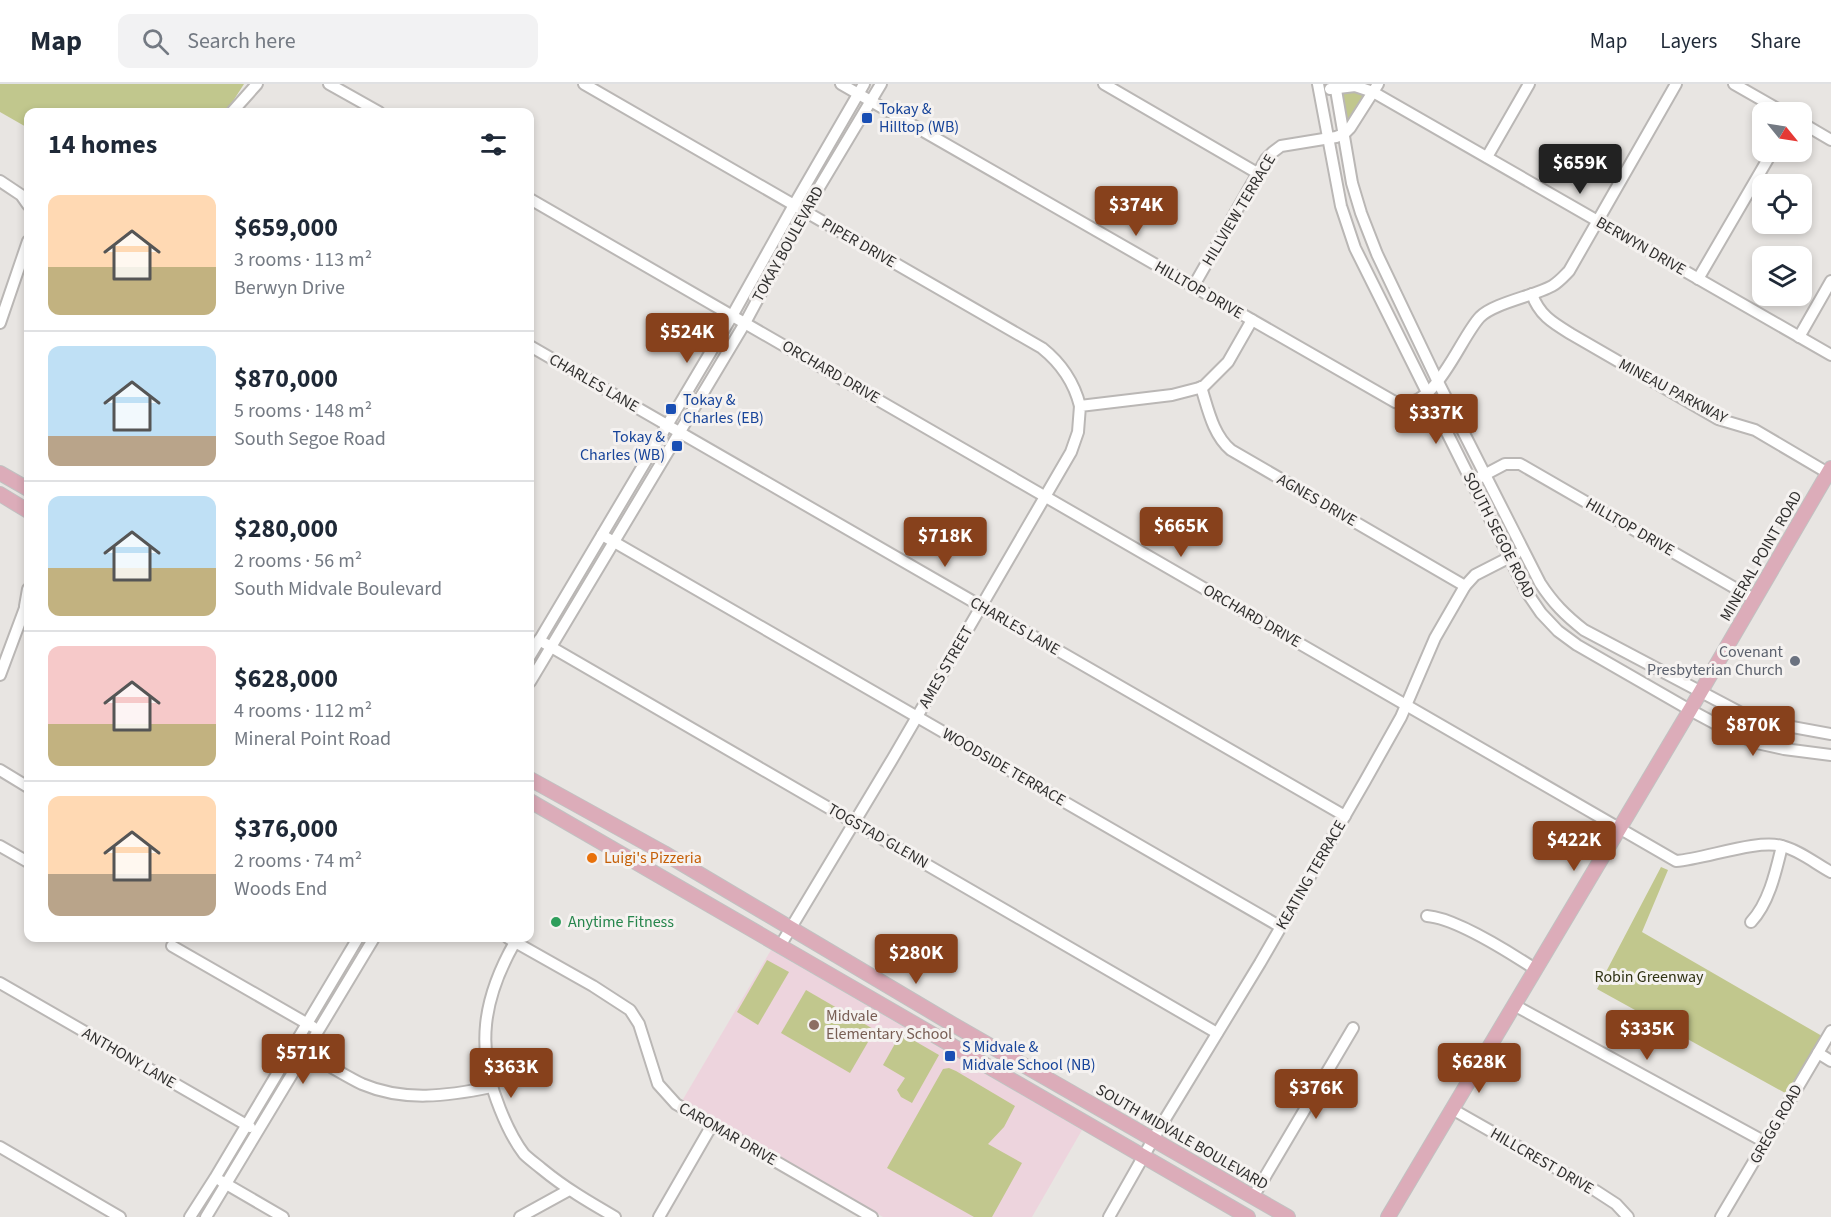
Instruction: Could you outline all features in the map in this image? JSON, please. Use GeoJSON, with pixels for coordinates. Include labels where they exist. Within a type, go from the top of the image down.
{"type":"FeatureCollection","features":[{"type":"Feature","properties":{"kind":"main road","name":"MINERAL POINT ROAD"},"geometry":{"type":"LineString","coordinates":[[1388,1217],[1830,471]]}},
{"type":"Feature","properties":{"kind":"main road"},"geometry":{"type":"LineString","coordinates":[[0,472],[24,487]]}},
{"type":"Feature","properties":{"kind":"main road"},"geometry":{"type":"LineString","coordinates":[[0,495],[24,509]]}},
{"type":"Feature","properties":{"kind":"main road","name":"SOUTH MIDVALE BOULEVARD"},"geometry":{"type":"LineString","coordinates":[[534,781],[664,853],[790,930],[1288,1217]]}},
{"type":"Feature","properties":{"kind":"main road"},"geometry":{"type":"LineString","coordinates":[[534,803],[1248,1217]]}},
{"type":"Feature","properties":{"kind":"main road"},"geometry":{"type":"LineString","coordinates":[[586,832],[600,831],[664,853]]}},
{"type":"Feature","properties":{"kind":"street"},"geometry":{"type":"LineString","coordinates":[[329,84],[371,108]]}},
{"type":"Feature","properties":{"kind":"street","name":"PIPER DRIVE"},"geometry":{"type":"LineString","coordinates":[[584,84],[1042,348],[1054,357],[1066,372],[1080,406]]}},
{"type":"Feature","properties":{"kind":"street","name":"HILLTOP DRIVE"},"geometry":{"type":"LineString","coordinates":[[841,84],[861,89],[871,101],[1395,402],[1402,405],[1410,403],[1433,388]]}},
{"type":"Feature","properties":{"kind":"street","name":"TOKAY BOULEVARD"},"geometry":{"type":"LineString","coordinates":[[534,675],[744,323],[805,212],[881,84]]}},
{"type":"Feature","properties":{"kind":"street"},"geometry":{"type":"LineString","coordinates":[[1104,84],[1259,174]]}},
{"type":"Feature","properties":{"kind":"street"},"geometry":{"type":"LineString","coordinates":[[1487,157],[1529,84]]}},
{"type":"Feature","properties":{"kind":"street"},"geometry":{"type":"LineString","coordinates":[[1433,388],[1481,315],[1503,304],[1554,285],[1569,270],[1676,84]]}},
{"type":"Feature","properties":{"kind":"street"},"geometry":{"type":"LineString","coordinates":[[1734,84],[1766,102]]}},
{"type":"Feature","properties":{"kind":"street","name":"BERWYN DRIVE"},"geometry":{"type":"LineString","coordinates":[[1319,88],[1335,86],[1376,88],[1487,157],[1831,355]]}},
{"type":"Feature","properties":{"kind":"street","name":"SOUTH SEGOE ROAD"},"geometry":{"type":"LineString","coordinates":[[1335,86],[1353,183],[1377,254],[1471,482],[1509,557],[1541,613],[1558,631],[1577,645],[1733,733],[1757,743],[1831,755]]}},
{"type":"Feature","properties":{"kind":"street"},"geometry":{"type":"LineString","coordinates":[[236,108],[254,87]]}},
{"type":"Feature","properties":{"kind":"street"},"geometry":{"type":"LineString","coordinates":[[245,108],[254,87]]}},
{"type":"Feature","properties":{"kind":"street","name":"SOUTH SEGOE ROAD"},"geometry":{"type":"LineString","coordinates":[[1319,88],[1341,206],[1355,248],[1433,388],[1486,475],[1540,583],[1552,602],[1584,630],[1741,713],[1770,723],[1831,734]]}},
{"type":"Feature","properties":{"kind":"street"},"geometry":{"type":"LineString","coordinates":[[1344,134],[1376,88]]}},
{"type":"Feature","properties":{"kind":"street","name":"TOKAY BOULEVARD"},"geometry":{"type":"LineString","coordinates":[[534,649],[732,316],[861,89]]}},
{"type":"Feature","properties":{"kind":"street"},"geometry":{"type":"LineString","coordinates":[[1812,129],[1831,140]]}},
{"type":"Feature","properties":{"kind":"street","name":"HILLVIEW TERRACE"},"geometry":{"type":"LineString","coordinates":[[1193,286],[1266,159],[1281,146],[1344,134]]}},
{"type":"Feature","properties":{"kind":"street"},"geometry":{"type":"LineString","coordinates":[[1698,279],[1766,162]]}},
{"type":"Feature","properties":{"kind":"street"},"geometry":{"type":"LineString","coordinates":[[0,181],[21,195],[24,200]]}},
{"type":"Feature","properties":{"kind":"street","name":"ORCHARD DRIVE"},"geometry":{"type":"LineString","coordinates":[[534,201],[1676,861],[1694,860],[1762,844],[1782,846],[1831,873]]}},
{"type":"Feature","properties":{"kind":"street"},"geometry":{"type":"LineString","coordinates":[[0,323],[24,254]]}},
{"type":"Feature","properties":{"kind":"street"},"geometry":{"type":"LineString","coordinates":[[1799,337],[1831,281]]}},
{"type":"Feature","properties":{"kind":"street","name":"MINEAU PARKWAY"},"geometry":{"type":"LineString","coordinates":[[1532,294],[1536,306],[1547,320],[1718,419],[1755,430],[1830,471]]}},
{"type":"Feature","properties":{"kind":"street"},"geometry":{"type":"LineString","coordinates":[[1080,406],[1172,395],[1201,387],[1228,362],[1252,320]]}},
{"type":"Feature","properties":{"kind":"street","name":"CHARLES LANE"},"geometry":{"type":"LineString","coordinates":[[534,348],[1345,816]]}},
{"type":"Feature","properties":{"kind":"street","name":"AGNES DRIVE"},"geometry":{"type":"LineString","coordinates":[[1201,387],[1214,427],[1222,441],[1231,450],[1465,586]]}},
{"type":"Feature","properties":{"kind":"street","name":"AMES STREET"},"geometry":{"type":"LineString","coordinates":[[780,946],[917,717],[1074,445],[1078,432],[1080,406]]}},
{"type":"Feature","properties":{"kind":"street","name":"HILLTOP DRIVE"},"geometry":{"type":"LineString","coordinates":[[1471,482],[1505,464],[1520,464],[1754,599]]}},
{"type":"Feature","properties":{"kind":"street","name":"WOODSIDE TERRACE"},"geometry":{"type":"LineString","coordinates":[[602,535],[1281,927]]}},
{"type":"Feature","properties":{"kind":"street","name":"KEATING TERRACE"},"geometry":{"type":"LineString","coordinates":[[1109,1217],[1345,816],[1407,705],[1435,638],[1465,586],[1475,575],[1524,550]]}},
{"type":"Feature","properties":{"kind":"street"},"geometry":{"type":"LineString","coordinates":[[0,675],[24,610]]}},
{"type":"Feature","properties":{"kind":"street","name":"TOGSTAD GLENN"},"geometry":{"type":"LineString","coordinates":[[539,640],[1217,1033]]}},
{"type":"Feature","properties":{"kind":"street"},"geometry":{"type":"LineString","coordinates":[[0,770],[24,785]]}},
{"type":"Feature","properties":{"kind":"street"},"geometry":{"type":"LineString","coordinates":[[0,846],[24,860]]}},
{"type":"Feature","properties":{"kind":"street"},"geometry":{"type":"LineString","coordinates":[[1751,922],[1758,915],[1769,891],[1782,846]]}},
{"type":"Feature","properties":{"kind":"street"},"geometry":{"type":"LineString","coordinates":[[1427,916],[1438,917],[1476,934],[1535,969]]}},
{"type":"Feature","properties":{"kind":"street"},"geometry":{"type":"LineString","coordinates":[[189,1217],[215,1178],[356,942]]}},
{"type":"Feature","properties":{"kind":"street"},"geometry":{"type":"LineString","coordinates":[[206,1217],[372,942]]}},
{"type":"Feature","properties":{"kind":"street"},"geometry":{"type":"LineString","coordinates":[[511,942],[489,1005],[485,1038],[491,1087],[504,1119],[526,1156],[568,1190],[615,1217]]}},
{"type":"Feature","properties":{"kind":"street","name":"CAROMAR DRIVE"},"geometry":{"type":"LineString","coordinates":[[516,942],[630,1010],[639,1024],[658,1084],[676,1104],[872,1217]]}},
{"type":"Feature","properties":{"kind":"street"},"geometry":{"type":"LineString","coordinates":[[172,946],[319,1030]]}},
{"type":"Feature","properties":{"kind":"street","name":"ANTHONY LANE"},"geometry":{"type":"LineString","coordinates":[[0,983],[258,1132]]}},
{"type":"Feature","properties":{"kind":"street"},"geometry":{"type":"LineString","coordinates":[[1514,1005],[1766,1142]]}},
{"type":"Feature","properties":{"kind":"street"},"geometry":{"type":"LineString","coordinates":[[1253,1197],[1353,1028]]}},
{"type":"Feature","properties":{"kind":"street","name":"GREGG ROAD"},"geometry":{"type":"LineString","coordinates":[[1721,1217],[1831,1031]]}},
{"type":"Feature","properties":{"kind":"street"},"geometry":{"type":"LineString","coordinates":[[294,1045],[363,1084],[403,1095],[446,1095],[491,1087]]}},
{"type":"Feature","properties":{"kind":"street"},"geometry":{"type":"LineString","coordinates":[[1818,1053],[1831,1061]]}},
{"type":"Feature","properties":{"kind":"street","name":"HILLCREST DRIVE"},"geometry":{"type":"LineString","coordinates":[[1452,1109],[1596,1191],[1616,1204],[1628,1217]]}},
{"type":"Feature","properties":{"kind":"street"},"geometry":{"type":"LineString","coordinates":[[659,1217],[712,1125]]}},
{"type":"Feature","properties":{"kind":"street"},"geometry":{"type":"LineString","coordinates":[[0,1147],[120,1217]]}},
{"type":"Feature","properties":{"kind":"street"},"geometry":{"type":"LineString","coordinates":[[215,1178],[283,1217]]}},
{"type":"Feature","properties":{"kind":"street"},"geometry":{"type":"LineString","coordinates":[[520,1217],[568,1190]]}},
{"type":"Feature","properties":{"kind":"shaded area","name":"Midvale Elementary School"},"geometry":{"type":"Polygon","coordinates":[[[771,950],[1082,1130],[1032,1217],[883,1217],[682,1101],[771,950]]]}},
{"type":"Feature","properties":{"kind":"green space"},"geometry":{"type":"Polygon","coordinates":[[[0,84],[244,84],[229,108],[24,108],[24,126],[0,112],[0,84]]]}},
{"type":"Feature","properties":{"kind":"green space"},"geometry":{"type":"Polygon","coordinates":[[[1336,88],[1373,92],[1348,131],[1336,88]]]}},
{"type":"Feature","properties":{"kind":"green space","name":"Robin Greenway"},"geometry":{"type":"Polygon","coordinates":[[[1661,867],[1668,870],[1642,932],[1822,1036],[1787,1094],[1597,989],[1661,867]]]}},
{"type":"Feature","properties":{"kind":"green space"},"geometry":{"type":"Polygon","coordinates":[[[767,960],[789,972],[758,1025],[737,1012],[767,960]]]}},
{"type":"Feature","properties":{"kind":"green space"},"geometry":{"type":"Polygon","coordinates":[[[806,990],[875,1030],[850,1073],[781,1033],[806,990]]]}},
{"type":"Feature","properties":{"kind":"green space"},"geometry":{"type":"Polygon","coordinates":[[[901,1033],[939,1055],[912,1103],[901,1097],[897,1090],[905,1078],[883,1065],[901,1033]]]}},
{"type":"Feature","properties":{"kind":"green space"},"geometry":{"type":"Polygon","coordinates":[[[949,1068],[1015,1106],[1004,1127],[988,1144],[1022,1163],[992,1217],[974,1217],[887,1168],[943,1069],[949,1068]]]}},
{"type":"Feature","properties":{"kind":"place","name":"Tokay & Hilltop (WB)"},"geometry":{"type":"Point","coordinates":[867,118]}},
{"type":"Feature","properties":{"kind":"place","name":"Tokay & Charles (EB)"},"geometry":{"type":"Point","coordinates":[671,409]}},
{"type":"Feature","properties":{"kind":"place","name":"Tokay & Charles (WB)"},"geometry":{"type":"Point","coordinates":[677,446]}},
{"type":"Feature","properties":{"kind":"place","name":"Covenant Presbyterian Church"},"geometry":{"type":"Point","coordinates":[1795,661]}},
{"type":"Feature","properties":{"kind":"place","name":"Luigi's Pizzeria"},"geometry":{"type":"Point","coordinates":[592,858]}},
{"type":"Feature","properties":{"kind":"place","name":"Anytime Fitness"},"geometry":{"type":"Point","coordinates":[556,922]}},
{"type":"Feature","properties":{"kind":"place","name":"Midvale Elementary School"},"geometry":{"type":"Point","coordinates":[814,1025]}},
{"type":"Feature","properties":{"kind":"place","name":"S Midvale & Midvale School (NB)"},"geometry":{"type":"Point","coordinates":[950,1056]}}]}
